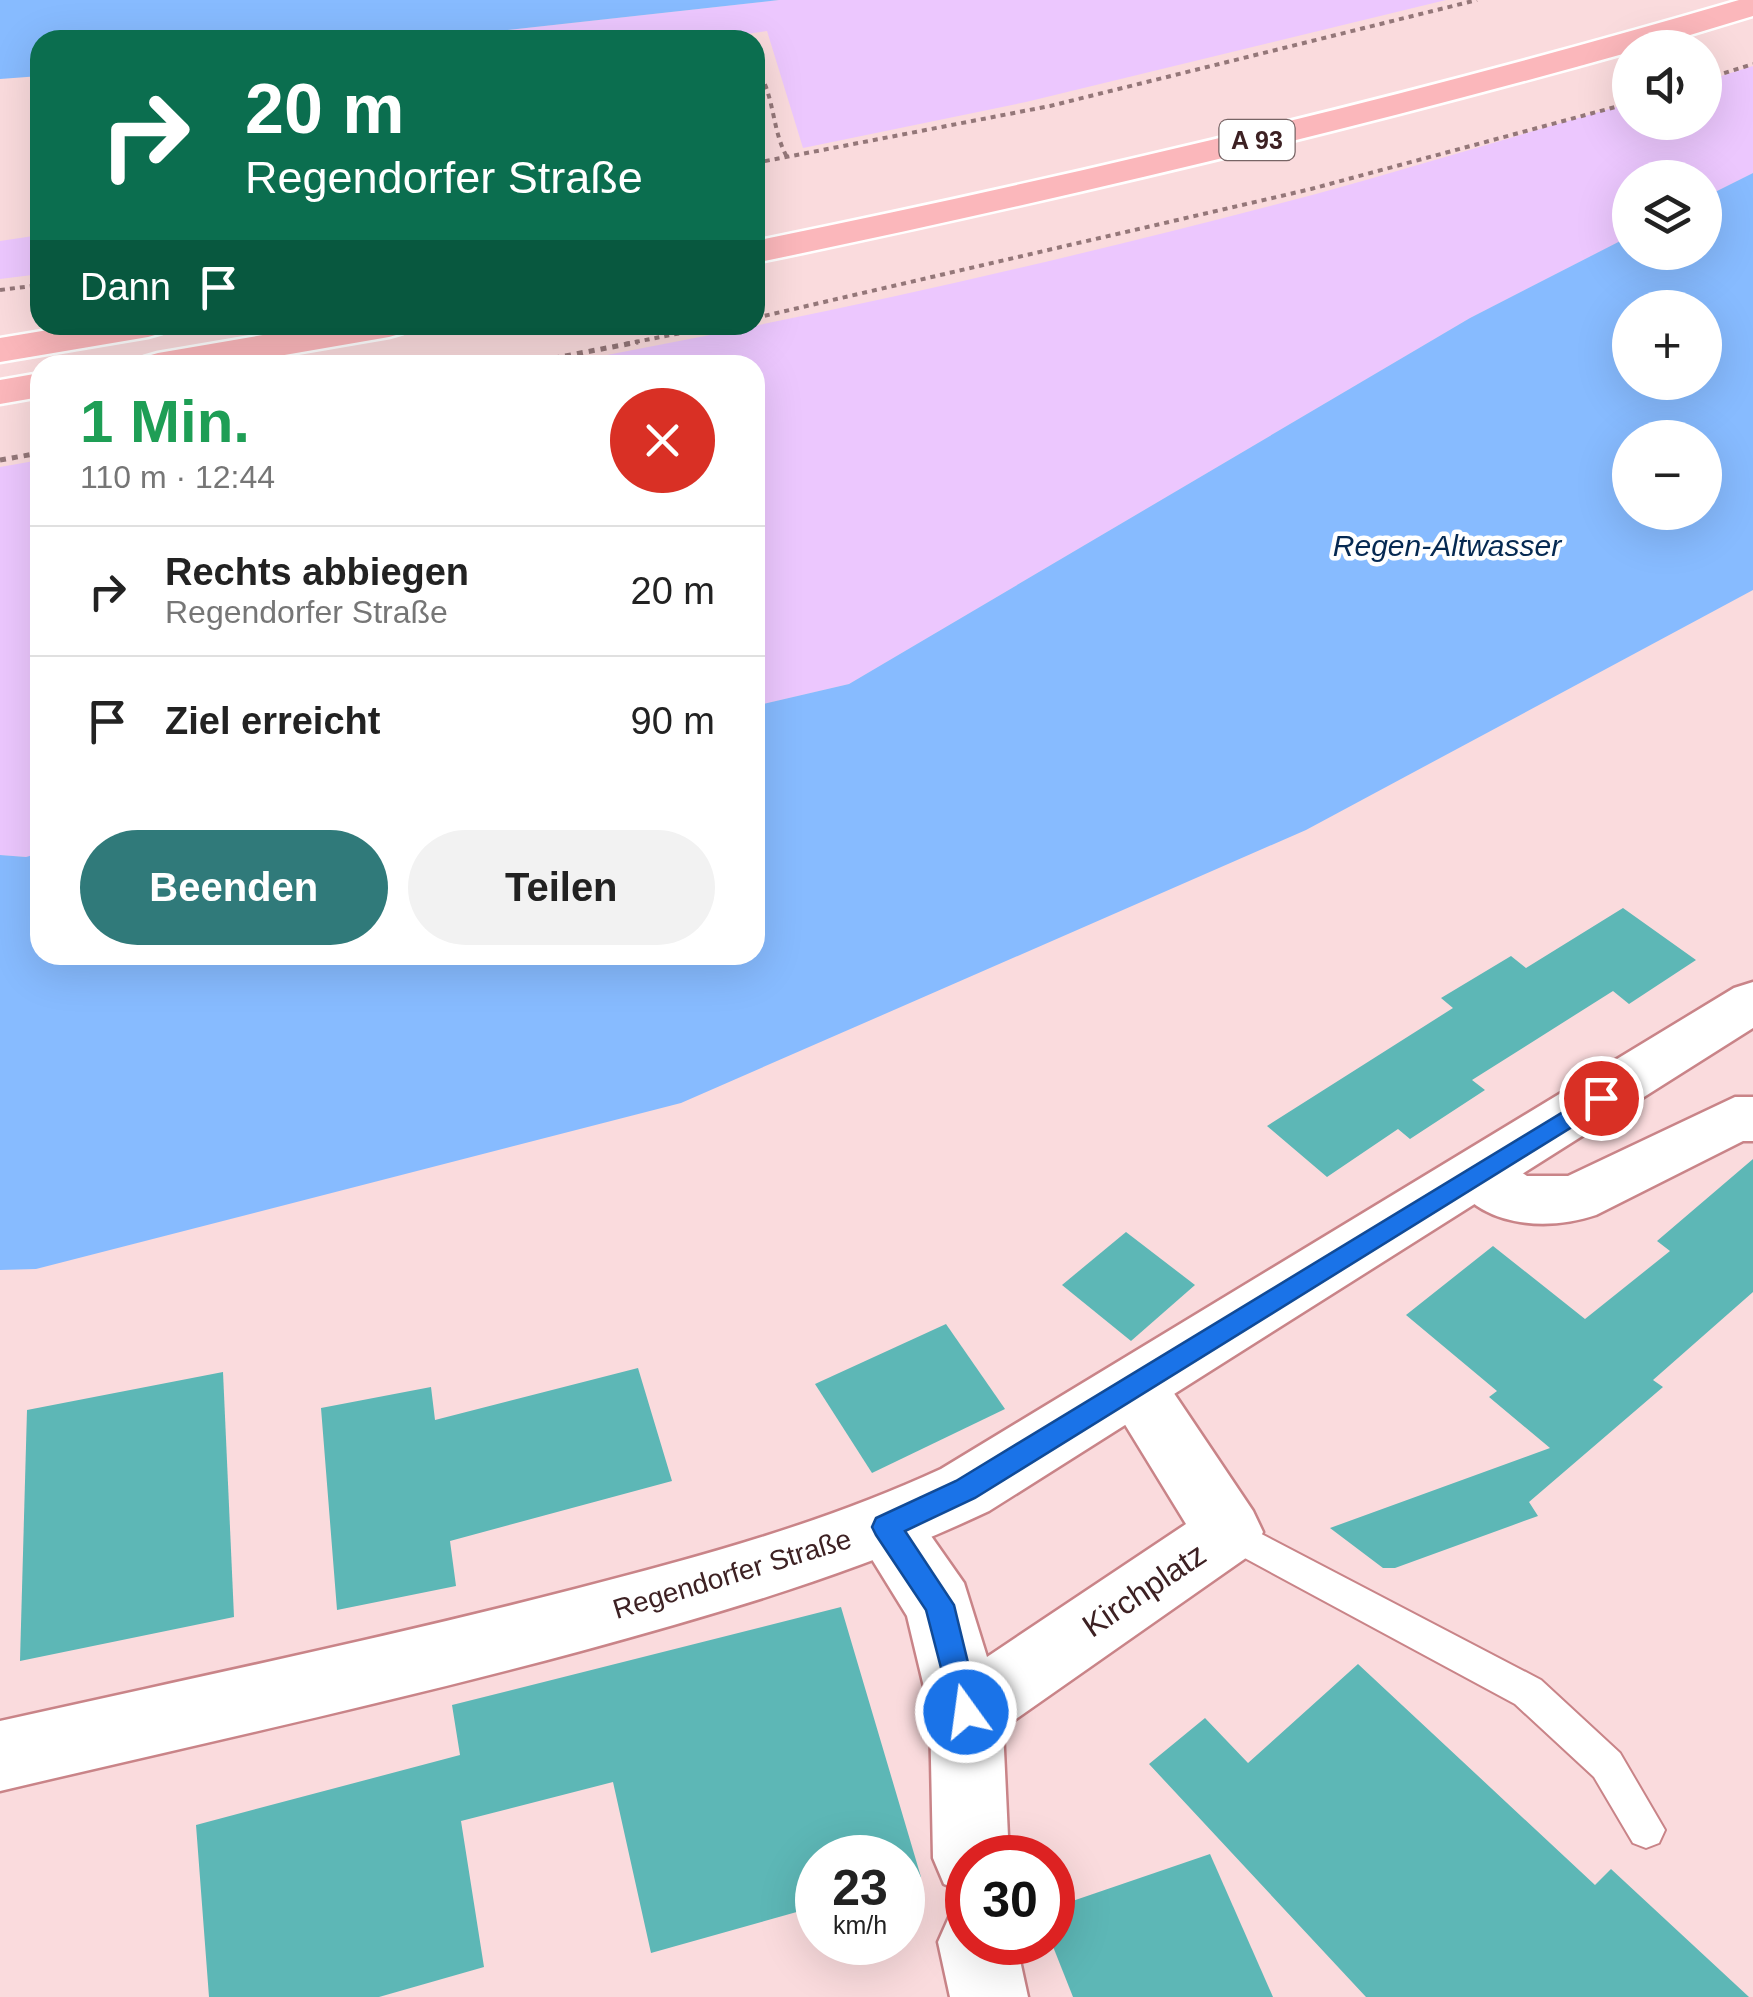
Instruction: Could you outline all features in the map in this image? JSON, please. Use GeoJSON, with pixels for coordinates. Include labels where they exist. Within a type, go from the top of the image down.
{"type":"FeatureCollection","features":[{"type":"Feature","properties":{"kind":"highway","name":"A 93"},"geometry":{"type":"LineString","coordinates":[[765,250],[1184,159],[1405,104],[1753,6]]}},
{"type":"Feature","properties":{"kind":"highway"},"geometry":{"type":"LineString","coordinates":[[0,350],[89,335]]}},
{"type":"Feature","properties":{"kind":"highway"},"geometry":{"type":"LineString","coordinates":[[216,355],[331,335]]}},
{"type":"Feature","properties":{"kind":"highway"},"geometry":{"type":"LineString","coordinates":[[0,392],[30,387]]}},
{"type":"Feature","properties":{"kind":"street","name":"Regendorfer Straße"},"geometry":{"type":"LineString","coordinates":[[0,1756],[514,1637],[698,1588],[886,1527],[965,1490],[1134,1388],[1753,1002]]}},
{"type":"Feature","properties":{"kind":"street"},"geometry":{"type":"LineString","coordinates":[[1479,1175],[1516,1200],[1574,1199],[1735,1119],[1753,1120]]}},
{"type":"Feature","properties":{"kind":"street","name":"Kirchplatz"},"geometry":{"type":"LineString","coordinates":[[966,1712],[1229,1532],[1134,1388]]}},
{"type":"Feature","properties":{"kind":"street"},"geometry":{"type":"LineString","coordinates":[[886,1527],[939,1605],[966,1712],[970,1835]]}},
{"type":"Feature","properties":{"kind":"street"},"geometry":{"type":"LineString","coordinates":[[982,1965],[989,1997]]}},
{"type":"Feature","properties":{"kind":"lane"},"geometry":{"type":"LineString","coordinates":[[1229,1532],[1528,1692],[1606,1765],[1646,1830]]}},
{"type":"Feature","properties":{"kind":"path"},"geometry":{"type":"LineString","coordinates":[[765,161],[1050,106],[1476,0]]}},
{"type":"Feature","properties":{"kind":"path"},"geometry":{"type":"LineString","coordinates":[[1722,74],[1753,64]]}},
{"type":"Feature","properties":{"kind":"path"},"geometry":{"type":"LineString","coordinates":[[765,81],[775,140],[787,157]]}},
{"type":"Feature","properties":{"kind":"path"},"geometry":{"type":"LineString","coordinates":[[765,316],[1311,190],[1612,108]]}},
{"type":"Feature","properties":{"kind":"path"},"geometry":{"type":"LineString","coordinates":[[0,290],[30,286]]}},
{"type":"Feature","properties":{"kind":"path"},"geometry":{"type":"LineString","coordinates":[[569,355],[671,335]]}},
{"type":"Feature","properties":{"kind":"path"},"geometry":{"type":"LineString","coordinates":[[0,460],[30,456]]}},
{"type":"Feature","properties":{"kind":"shaded area"},"geometry":{"type":"Polygon","coordinates":[[[779,0],[1446,0],[1026,102],[803,148],[765,30],[508,30],[779,0]]]}},
{"type":"Feature","properties":{"kind":"shaded area"},"geometry":{"type":"Polygon","coordinates":[[[1753,66],[1753,173],[1722,188],[1722,160],[1612,160],[1612,245],[1470,318],[849,684],[765,704],[765,355],[605,355],[709,335],[765,335],[765,324],[1031,265],[1316,194],[1612,108],[1612,140],[1722,140],[1722,76],[1753,66]]]}},
{"type":"Feature","properties":{"kind":"shaded area"},"geometry":{"type":"Polygon","coordinates":[[[30,236],[30,275],[0,279],[0,241],[30,236]]]}},
{"type":"Feature","properties":{"kind":"shaded area"},"geometry":{"type":"Polygon","coordinates":[[[30,462],[30,856],[26,857],[0,855],[0,467],[30,462]]]}},
{"type":"Feature","properties":{"kind":"water"},"geometry":{"type":"Polygon","coordinates":[[[0,0],[779,0],[508,30],[30,30],[30,77],[0,79],[0,0]]]}},
{"type":"Feature","properties":{"kind":"water","name":"Regen-Altwasser"},"geometry":{"type":"Polygon","coordinates":[[[1753,173],[1753,590],[1306,830],[681,1103],[36,1269],[0,1270],[0,855],[30,856],[30,965],[765,965],[765,704],[849,684],[1470,318],[1612,245],[1612,270],[1722,270],[1722,188],[1753,173]]]}},
{"type":"Feature","properties":{"kind":"building"},"geometry":{"type":"Polygon","coordinates":[[[1623,908],[1696,960],[1629,1004],[1613,991],[1472,1080],[1485,1090],[1410,1139],[1398,1129],[1327,1177],[1267,1126],[1453,1008],[1441,998],[1511,956],[1526,968],[1623,908]]]}},
{"type":"Feature","properties":{"kind":"building"},"geometry":{"type":"Polygon","coordinates":[[[1753,1159],[1753,1292],[1653,1380],[1663,1387],[1529,1502],[1538,1516],[1395,1568],[1383,1568],[1330,1528],[1550,1448],[1489,1397],[1497,1391],[1406,1315],[1493,1246],[1585,1319],[1670,1251],[1657,1241],[1753,1159]]]}},
{"type":"Feature","properties":{"kind":"building"},"geometry":{"type":"Polygon","coordinates":[[[1126,1232],[1195,1285],[1131,1341],[1062,1285],[1126,1232]]]}},
{"type":"Feature","properties":{"kind":"building"},"geometry":{"type":"Polygon","coordinates":[[[946,1324],[1005,1409],[872,1473],[815,1384],[946,1324]]]}},
{"type":"Feature","properties":{"kind":"building"},"geometry":{"type":"Polygon","coordinates":[[[638,1368],[672,1481],[450,1541],[456,1586],[337,1610],[321,1408],[431,1387],[435,1420],[638,1368]]]}},
{"type":"Feature","properties":{"kind":"building"},"geometry":{"type":"Polygon","coordinates":[[[223,1372],[234,1617],[20,1661],[27,1410],[223,1372]]]}},
{"type":"Feature","properties":{"kind":"building"},"geometry":{"type":"Polygon","coordinates":[[[841,1607],[909,1835],[795,1835],[795,1912],[651,1953],[613,1782],[461,1821],[484,1967],[379,1997],[209,1997],[196,1825],[460,1755],[452,1705],[841,1607]]]}},
{"type":"Feature","properties":{"kind":"building"},"geometry":{"type":"Polygon","coordinates":[[[1358,1664],[1595,1885],[1611,1869],[1749,1997],[1366,1997],[1149,1764],[1205,1718],[1248,1763],[1358,1664]]]}},
{"type":"Feature","properties":{"kind":"building"},"geometry":{"type":"Polygon","coordinates":[[[1210,1854],[1273,1997],[1073,1997],[1060,1965],[1075,1965],[1075,1900],[1210,1854]]]}},
{"type":"Feature","properties":{"kind":"route"},"geometry":{"type":"LineString","coordinates":[[966,1712],[939,1605],[886,1527],[965,1490],[1601,1098]]}}]}
